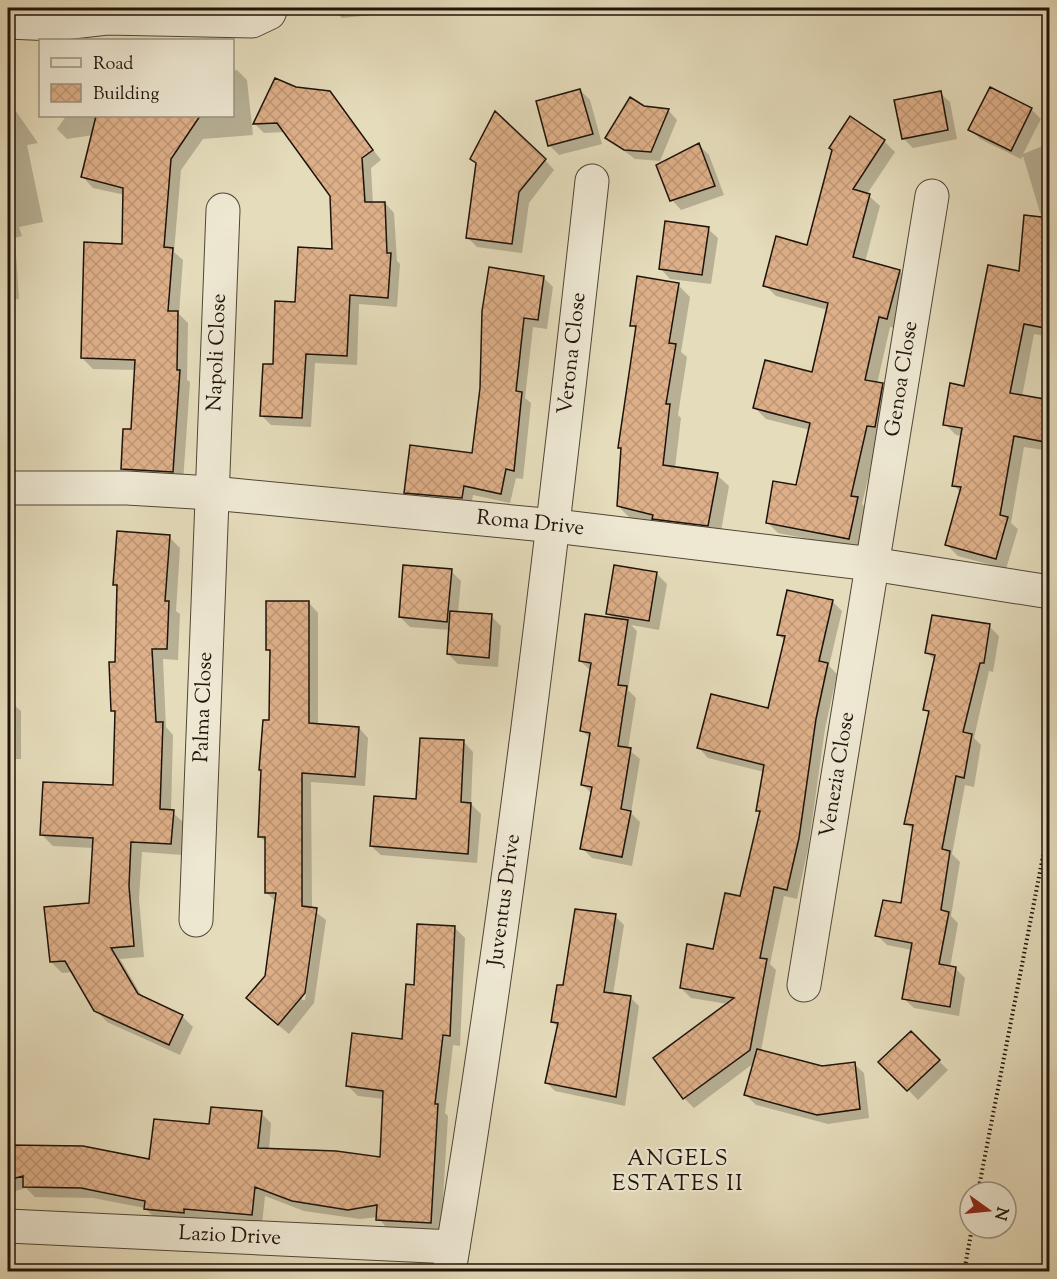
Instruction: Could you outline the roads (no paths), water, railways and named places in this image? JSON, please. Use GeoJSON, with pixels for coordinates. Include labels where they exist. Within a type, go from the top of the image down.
{"type":"FeatureCollection","features":[{"type":"Feature","properties":{"kind":"street"},"geometry":{"type":"LineString","coordinates":[[8,22],[54,24],[106,13],[252,21],[269,13],[271,8]]}},
{"type":"Feature","properties":{"kind":"street","name":"Verona Close"},"geometry":{"type":"LineString","coordinates":[[555,526],[592,181]]}},
{"type":"Feature","properties":{"kind":"street","name":"Genoa Close"},"geometry":{"type":"LineString","coordinates":[[872,564],[932,196]]}},
{"type":"Feature","properties":{"kind":"street","name":"Napoli Close"},"geometry":{"type":"LineString","coordinates":[[212,494],[223,210]]}},
{"type":"Feature","properties":{"kind":"street","name":"Roma Drive"},"geometry":{"type":"LineString","coordinates":[[8,488],[127,489],[212,494],[555,526],[872,564],[1050,592]]}},
{"type":"Feature","properties":{"kind":"street","name":"Palma Close"},"geometry":{"type":"LineString","coordinates":[[196,920],[212,494]]}},
{"type":"Feature","properties":{"kind":"street","name":"Juventus Drive"},"geometry":{"type":"LineString","coordinates":[[451,1259],[485,1044],[555,526]]}},
{"type":"Feature","properties":{"kind":"street","name":"Venezia Close"},"geometry":{"type":"LineString","coordinates":[[804,985],[872,564]]}},
{"type":"Feature","properties":{"kind":"street","name":"Lazio Drive"},"geometry":{"type":"LineString","coordinates":[[8,1226],[451,1259]]}},
{"type":"Feature","properties":{"kind":"district","name":"ANGELS ESTATES II"},"geometry":{"type":"Point","coordinates":[678,1172]}}]}
